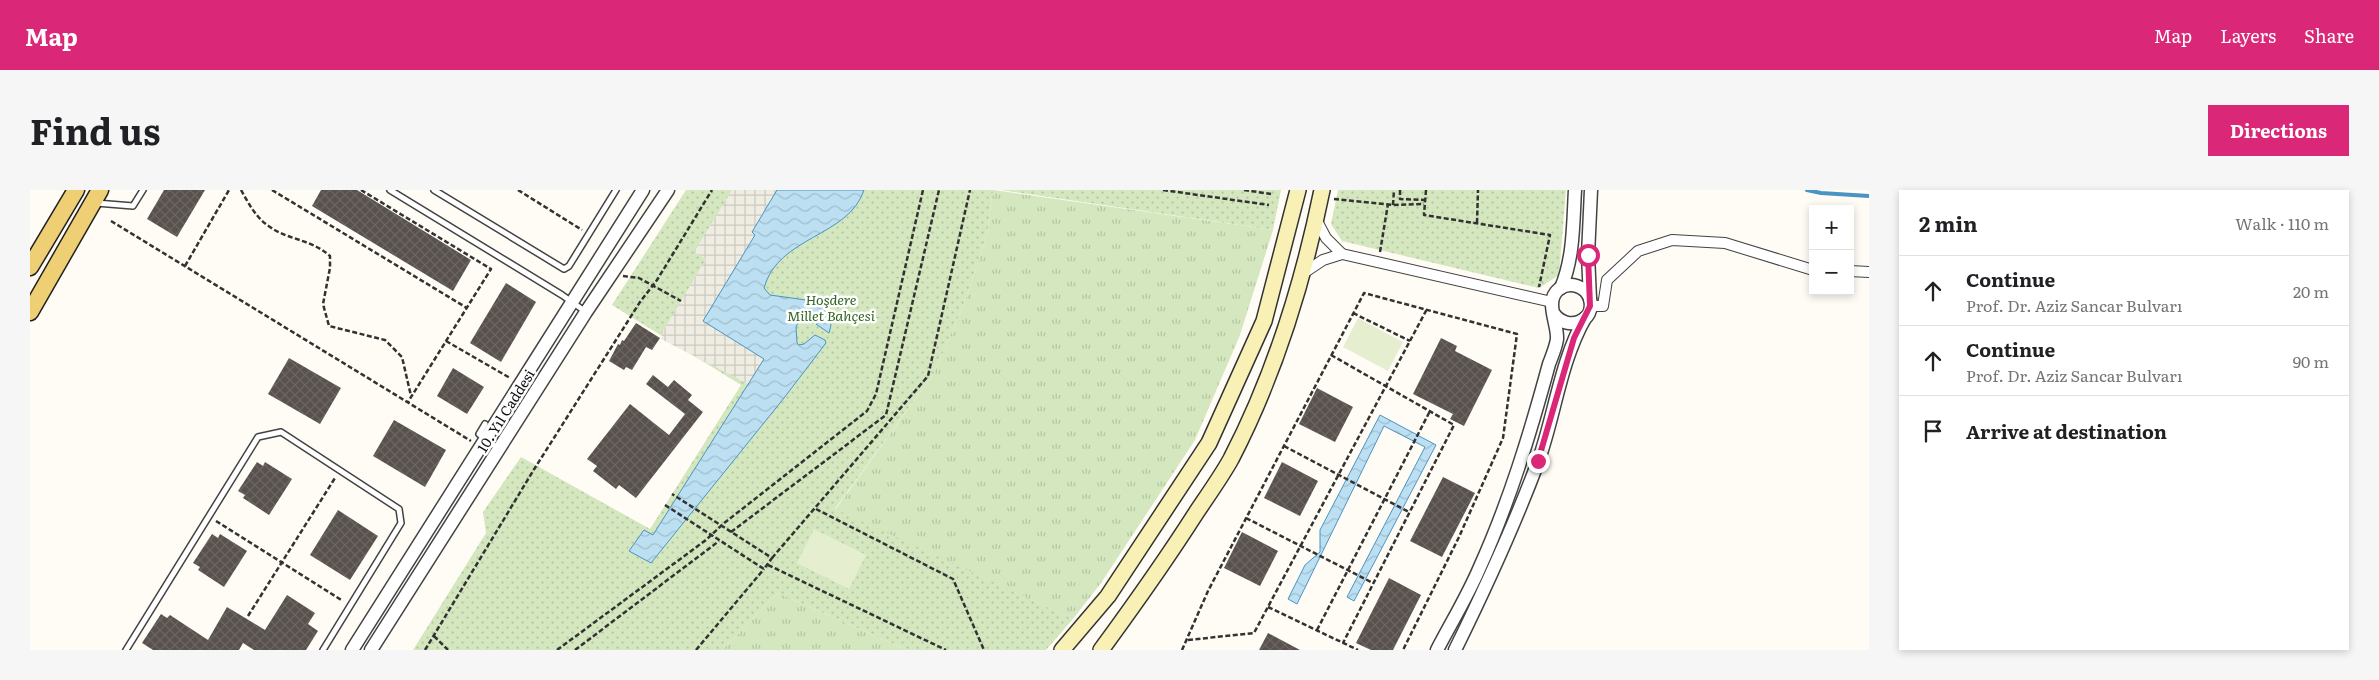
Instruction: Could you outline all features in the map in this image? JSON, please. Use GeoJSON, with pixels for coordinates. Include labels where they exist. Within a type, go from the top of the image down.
{"type":"FeatureCollection","features":[{"type":"Feature","properties":{"kind":"main road"},"geometry":{"type":"LineString","coordinates":[[30,268],[76,190]]}},
{"type":"Feature","properties":{"kind":"main road"},"geometry":{"type":"LineString","coordinates":[[1062,650],[1108,596],[1210,443],[1264,321],[1298,190]]}},
{"type":"Feature","properties":{"kind":"main road"},"geometry":{"type":"LineString","coordinates":[[1101,650],[1153,579],[1230,460],[1254,409],[1278,350],[1302,274],[1322,190]]}},
{"type":"Feature","properties":{"kind":"main road"},"geometry":{"type":"LineString","coordinates":[[30,312],[96,196]]}},
{"type":"Feature","properties":{"kind":"street","name":"10. Yıl Caddesi"},"geometry":{"type":"LineString","coordinates":[[352,650],[482,442],[644,190]]}},
{"type":"Feature","properties":{"kind":"street","name":"10. Yıl Caddesi"},"geometry":{"type":"LineString","coordinates":[[371,650],[586,312],[668,190]]}},
{"type":"Feature","properties":{"kind":"street"},"geometry":{"type":"LineString","coordinates":[[1437,650],[1479,569],[1525,452],[1556,339],[1553,308],[1554,295],[1561,288],[1567,273],[1571,251],[1575,190]]}},
{"type":"Feature","properties":{"kind":"street"},"geometry":{"type":"LineString","coordinates":[[1455,650],[1491,577],[1538,461],[1574,338],[1589,308],[1590,190]]}},
{"type":"Feature","properties":{"kind":"street"},"geometry":{"type":"LineString","coordinates":[[1316,219],[1326,238],[1342,254]]}},
{"type":"Feature","properties":{"kind":"street"},"geometry":{"type":"LineString","coordinates":[[1589,308],[1602,306],[1607,280],[1638,251],[1672,240],[1725,243],[1809,269]]}},
{"type":"Feature","properties":{"kind":"street"},"geometry":{"type":"LineString","coordinates":[[1302,274],[1323,260],[1342,254],[1537,298],[1553,308],[1562,322],[1569,324],[1581,322],[1589,308],[1587,293],[1576,286],[1570,285],[1561,288]]}},
{"type":"Feature","properties":{"kind":"street"},"geometry":{"type":"LineString","coordinates":[[1854,271],[1869,272]]}},
{"type":"Feature","properties":{"kind":"lane"},"geometry":{"type":"LineString","coordinates":[[96,196],[133,206],[143,190]]}},
{"type":"Feature","properties":{"kind":"lane"},"geometry":{"type":"LineString","coordinates":[[390,190],[572,301],[586,312]]}},
{"type":"Feature","properties":{"kind":"lane"},"geometry":{"type":"LineString","coordinates":[[434,190],[564,269],[569,266],[616,190]]}},
{"type":"Feature","properties":{"kind":"lane"},"geometry":{"type":"LineString","coordinates":[[485,424],[479,434],[482,442],[500,449]]}},
{"type":"Feature","properties":{"kind":"lane"},"geometry":{"type":"LineString","coordinates":[[126,650],[258,437],[281,432],[399,509],[401,523],[323,650]]}},
{"type":"Feature","properties":{"kind":"path"},"geometry":{"type":"LineString","coordinates":[[185,266],[229,190]]}},
{"type":"Feature","properties":{"kind":"path"},"geometry":{"type":"LineString","coordinates":[[241,190],[255,215],[271,228],[319,246],[330,256],[330,268],[322,304],[329,326],[385,340],[402,358],[411,397]]}},
{"type":"Feature","properties":{"kind":"path"},"geometry":{"type":"LineString","coordinates":[[272,190],[467,308]]}},
{"type":"Feature","properties":{"kind":"path"},"geometry":{"type":"LineString","coordinates":[[361,190],[492,269],[408,402]]}},
{"type":"Feature","properties":{"kind":"path"},"geometry":{"type":"LineString","coordinates":[[518,190],[589,234]]}},
{"type":"Feature","properties":{"kind":"path"},"geometry":{"type":"LineString","coordinates":[[525,195],[528,190]]}},
{"type":"Feature","properties":{"kind":"path"},"geometry":{"type":"LineString","coordinates":[[425,650],[533,471],[712,190]]}},
{"type":"Feature","properties":{"kind":"path"},"geometry":{"type":"LineString","coordinates":[[557,650],[711,535],[867,411],[873,403],[923,190]]}},
{"type":"Feature","properties":{"kind":"path"},"geometry":{"type":"LineString","coordinates":[[731,532],[886,415],[939,190]]}},
{"type":"Feature","properties":{"kind":"path"},"geometry":{"type":"LineString","coordinates":[[696,650],[928,376],[970,190]]}},
{"type":"Feature","properties":{"kind":"path"},"geometry":{"type":"LineString","coordinates":[[1163,190],[1268,205]]}},
{"type":"Feature","properties":{"kind":"path"},"geometry":{"type":"LineString","coordinates":[[1244,190],[1271,194]]}},
{"type":"Feature","properties":{"kind":"path"},"geometry":{"type":"LineString","coordinates":[[1334,190],[1332,199],[1393,205],[1424,204]]}},
{"type":"Feature","properties":{"kind":"path"},"geometry":{"type":"LineString","coordinates":[[1393,205],[1394,190]]}},
{"type":"Feature","properties":{"kind":"path"},"geometry":{"type":"LineString","coordinates":[[1400,190],[1400,199],[1425,200]]}},
{"type":"Feature","properties":{"kind":"path"},"geometry":{"type":"LineString","coordinates":[[1426,190],[1424,215],[1550,235],[1537,298]]}},
{"type":"Feature","properties":{"kind":"path"},"geometry":{"type":"LineString","coordinates":[[1477,223],[1478,190]]}},
{"type":"Feature","properties":{"kind":"path"},"geometry":{"type":"LineString","coordinates":[[1379,262],[1388,204]]}},
{"type":"Feature","properties":{"kind":"path"},"geometry":{"type":"LineString","coordinates":[[112,221],[408,402],[482,442]]}},
{"type":"Feature","properties":{"kind":"path"},"geometry":{"type":"LineString","coordinates":[[611,275],[639,278],[681,301]]}},
{"type":"Feature","properties":{"kind":"path"},"geometry":{"type":"LineString","coordinates":[[1182,650],[1208,591],[1364,293],[1517,334],[1502,438],[1459,537],[1403,650]]}},
{"type":"Feature","properties":{"kind":"path"},"geometry":{"type":"LineString","coordinates":[[1187,640],[1254,632],[1427,309]]}},
{"type":"Feature","properties":{"kind":"path"},"geometry":{"type":"LineString","coordinates":[[1353,313],[1410,342]]}},
{"type":"Feature","properties":{"kind":"path"},"geometry":{"type":"LineString","coordinates":[[446,341],[520,383]]}},
{"type":"Feature","properties":{"kind":"path"},"geometry":{"type":"LineString","coordinates":[[1331,355],[1454,425],[1343,643]]}},
{"type":"Feature","properties":{"kind":"path"},"geometry":{"type":"LineString","coordinates":[[1317,630],[1430,411]]}},
{"type":"Feature","properties":{"kind":"path"},"geometry":{"type":"LineString","coordinates":[[1284,446],[1410,512]]}},
{"type":"Feature","properties":{"kind":"path"},"geometry":{"type":"LineString","coordinates":[[248,616],[340,470]]}},
{"type":"Feature","properties":{"kind":"path"},"geometry":{"type":"LineString","coordinates":[[672,494],[772,558]]}},
{"type":"Feature","properties":{"kind":"path"},"geometry":{"type":"LineString","coordinates":[[664,505],[764,569]]}},
{"type":"Feature","properties":{"kind":"path"},"geometry":{"type":"LineString","coordinates":[[816,509],[953,579],[984,650]]}},
{"type":"Feature","properties":{"kind":"path"},"geometry":{"type":"LineString","coordinates":[[209,517],[351,605]]}},
{"type":"Feature","properties":{"kind":"path"},"geometry":{"type":"LineString","coordinates":[[1246,518],[1373,583]]}},
{"type":"Feature","properties":{"kind":"path"},"geometry":{"type":"LineString","coordinates":[[575,650],[719,540]]}},
{"type":"Feature","properties":{"kind":"path"},"geometry":{"type":"LineString","coordinates":[[768,565],[946,650]]}},
{"type":"Feature","properties":{"kind":"path"},"geometry":{"type":"LineString","coordinates":[[1268,607],[1357,650]]}},
{"type":"Feature","properties":{"kind":"path"},"geometry":{"type":"LineString","coordinates":[[434,636],[448,650]]}},
{"type":"Feature","properties":{"kind":"green space","name":"Hoşdere Millet Bahçesi"},"geometry":{"type":"Polygon","coordinates":[[[686,190],[993,190],[987,235],[964,304],[934,373],[835,509],[1073,619],[1046,650],[907,650],[778,593],[722,650],[413,650],[486,533],[483,512],[521,457],[650,529],[741,385],[612,305],[686,190]]]}},
{"type":"Feature","properties":{"kind":"green space"},"geometry":{"type":"Polygon","coordinates":[[[993,190],[1273,230],[1240,335],[1195,440],[1101,583],[1073,619],[835,510],[934,373],[964,304],[987,235],[993,190]]]}},
{"type":"Feature","properties":{"kind":"green space"},"geometry":{"type":"Polygon","coordinates":[[[1001,190],[1281,190],[1273,230],[1001,190]]]}},
{"type":"Feature","properties":{"kind":"green space"},"geometry":{"type":"Polygon","coordinates":[[[1338,190],[1566,190],[1559,275],[1539,288],[1342,241],[1331,224],[1338,190]]]}},
{"type":"Feature","properties":{"kind":"green space"},"geometry":{"type":"Polygon","coordinates":[[[1358,318],[1403,342],[1388,371],[1343,347],[1358,318]]]}},
{"type":"Feature","properties":{"kind":"green space"},"geometry":{"type":"Polygon","coordinates":[[[814,529],[866,555],[849,589],[797,563],[814,529]]]}},
{"type":"Feature","properties":{"kind":"green space"},"geometry":{"type":"Polygon","coordinates":[[[778,593],[907,650],[722,650],[778,593]]]}},
{"type":"Feature","properties":{"kind":"shaded area"},"geometry":{"type":"Polygon","coordinates":[[[732,190],[777,190],[752,232],[755,234],[764,358],[748,384],[661,339],[663,331],[706,259],[694,252],[732,190]]]}},
{"type":"Feature","properties":{"kind":"water"},"geometry":{"type":"Polygon","coordinates":[[[777,190],[864,190],[856,206],[844,218],[783,257],[772,271],[764,288],[770,295],[813,301],[827,309],[831,325],[829,333],[816,324],[819,322],[818,317],[811,312],[802,315],[796,327],[797,343],[799,345],[804,344],[815,335],[825,340],[826,343],[651,563],[629,551],[644,530],[653,535],[764,359],[703,321],[755,235],[752,232],[777,190]]]}},
{"type":"Feature","properties":{"kind":"water"},"geometry":{"type":"Polygon","coordinates":[[[1380,415],[1436,445],[1354,601],[1347,597],[1425,447],[1384,426],[1297,604],[1288,599],[1305,565],[1320,552],[1320,530],[1380,415]]]}},
{"type":"Feature","properties":{"kind":"building"},"geometry":{"type":"Polygon","coordinates":[[[164,190],[205,190],[177,237],[147,219],[164,190]]]}},
{"type":"Feature","properties":{"kind":"building"},"geometry":{"type":"Polygon","coordinates":[[[321,190],[357,190],[471,260],[453,291],[312,206],[321,190]]]}},
{"type":"Feature","properties":{"kind":"building"},"geometry":{"type":"Polygon","coordinates":[[[506,283],[536,302],[501,362],[470,343],[506,283]]]}},
{"type":"Feature","properties":{"kind":"building"},"geometry":{"type":"Polygon","coordinates":[[[636,323],[660,338],[652,350],[646,347],[632,370],[626,367],[624,370],[609,361],[618,344],[620,345],[622,340],[624,341],[636,323]]]}},
{"type":"Feature","properties":{"kind":"building"},"geometry":{"type":"Polygon","coordinates":[[[1441,338],[1457,346],[1455,351],[1492,370],[1464,426],[1450,419],[1453,414],[1413,394],[1441,338]]]}},
{"type":"Feature","properties":{"kind":"building"},"geometry":{"type":"Polygon","coordinates":[[[289,358],[341,388],[320,424],[268,394],[289,358]]]}},
{"type":"Feature","properties":{"kind":"building"},"geometry":{"type":"Polygon","coordinates":[[[453,368],[484,387],[467,414],[437,396],[453,368]]]}},
{"type":"Feature","properties":{"kind":"building"},"geometry":{"type":"Polygon","coordinates":[[[653,375],[668,387],[674,380],[692,395],[688,400],[703,412],[636,498],[619,485],[616,489],[593,471],[597,466],[587,459],[630,404],[669,435],[685,414],[646,384],[653,375]]]}},
{"type":"Feature","properties":{"kind":"building"},"geometry":{"type":"Polygon","coordinates":[[[1317,388],[1353,407],[1335,442],[1299,424],[1317,388]]]}},
{"type":"Feature","properties":{"kind":"building"},"geometry":{"type":"Polygon","coordinates":[[[394,420],[446,450],[425,487],[373,456],[394,420]]]}},
{"type":"Feature","properties":{"kind":"building"},"geometry":{"type":"Polygon","coordinates":[[[257,462],[263,466],[265,462],[292,479],[269,515],[243,498],[245,495],[238,491],[257,462]]]}},
{"type":"Feature","properties":{"kind":"building"},"geometry":{"type":"Polygon","coordinates":[[[1282,462],[1318,481],[1300,516],[1264,498],[1282,462]]]}},
{"type":"Feature","properties":{"kind":"building"},"geometry":{"type":"Polygon","coordinates":[[[1443,477],[1475,493],[1442,557],[1410,541],[1443,477]]]}},
{"type":"Feature","properties":{"kind":"building"},"geometry":{"type":"Polygon","coordinates":[[[338,510],[378,536],[350,580],[310,555],[338,510]]]}},
{"type":"Feature","properties":{"kind":"building"},"geometry":{"type":"Polygon","coordinates":[[[1242,532],[1278,551],[1260,586],[1224,568],[1242,532]]]}},
{"type":"Feature","properties":{"kind":"building"},"geometry":{"type":"Polygon","coordinates":[[[212,534],[218,538],[220,534],[247,551],[224,587],[198,570],[200,567],[193,563],[212,534]]]}},
{"type":"Feature","properties":{"kind":"building"},"geometry":{"type":"Polygon","coordinates":[[[1389,578],[1421,595],[1393,650],[1371,650],[1356,643],[1389,578]]]}},
{"type":"Feature","properties":{"kind":"building"},"geometry":{"type":"Polygon","coordinates":[[[287,595],[315,613],[308,624],[318,631],[306,650],[254,650],[243,643],[239,650],[153,650],[142,643],[161,614],[167,618],[170,615],[208,640],[227,607],[265,630],[287,595]]]}},
{"type":"Feature","properties":{"kind":"building"},"geometry":{"type":"Polygon","coordinates":[[[1268,633],[1300,650],[1259,650],[1268,633]]]}},
{"type":"Feature","properties":{"kind":"waterway"},"geometry":{"type":"LineString","coordinates":[[1807,190],[1821,193],[1869,196]]}},
{"type":"Feature","properties":{"kind":"route"},"geometry":{"type":"LineString","coordinates":[[1538,461],[1574,338],[1589,312],[1588,255]]}}]}
